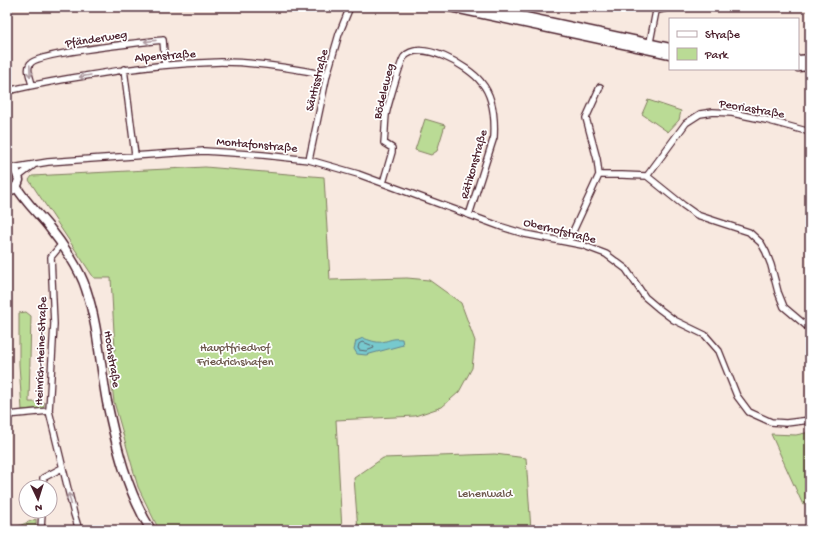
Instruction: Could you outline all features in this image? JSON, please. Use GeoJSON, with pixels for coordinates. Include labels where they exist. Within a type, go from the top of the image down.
{"type":"FeatureCollection","features":[{"type":"Feature","properties":{"kind":"main road"},"geometry":{"type":"LineString","coordinates":[[450,7],[649,47],[669,48]]}},
{"type":"Feature","properties":{"kind":"main road"},"geometry":{"type":"LineString","coordinates":[[479,7],[649,47],[669,54]]}},
{"type":"Feature","properties":{"kind":"main road"},"geometry":{"type":"LineString","coordinates":[[799,60],[810,59]]}},
{"type":"Feature","properties":{"kind":"main road"},"geometry":{"type":"LineString","coordinates":[[799,67],[810,66]]}},
{"type":"Feature","properties":{"kind":"main road"},"geometry":{"type":"LineString","coordinates":[[8,192],[16,186],[18,177],[16,171],[9,167]]}},
{"type":"Feature","properties":{"kind":"main road","name":"Hochstraße"},"geometry":{"type":"LineString","coordinates":[[16,186],[28,204],[48,225],[78,271],[85,287],[96,327],[107,401],[122,464],[132,493],[151,530]]}},
{"type":"Feature","properties":{"kind":"main road","name":"Hochstraße"},"geometry":{"type":"LineString","coordinates":[[8,192],[18,200],[28,204]]}},
{"type":"Feature","properties":{"kind":"street","name":"Säntisstraße"},"geometry":{"type":"LineString","coordinates":[[309,160],[327,75],[339,34],[350,7]]}},
{"type":"Feature","properties":{"kind":"street"},"geometry":{"type":"LineString","coordinates":[[649,47],[655,9],[671,7]]}},
{"type":"Feature","properties":{"kind":"street","name":"Pfänderweg"},"geometry":{"type":"LineString","coordinates":[[32,85],[28,68],[29,64],[33,61],[55,55],[113,45],[163,40],[165,65]]}},
{"type":"Feature","properties":{"kind":"street","name":"Rätikonstraße"},"geometry":{"type":"LineString","coordinates":[[410,51],[422,50],[446,57],[459,64],[466,68],[481,82],[488,94],[493,108],[495,127],[494,137],[469,215]]}},
{"type":"Feature","properties":{"kind":"street","name":"Bödeleweg"},"geometry":{"type":"LineString","coordinates":[[383,183],[392,152],[392,148],[384,143],[386,114],[403,58],[410,51]]}},
{"type":"Feature","properties":{"kind":"street","name":"Alpenstraße"},"geometry":{"type":"LineString","coordinates":[[7,92],[32,85],[124,69],[165,65],[222,62],[292,68],[327,75]]}},
{"type":"Feature","properties":{"kind":"street"},"geometry":{"type":"LineString","coordinates":[[124,69],[135,155]]}},
{"type":"Feature","properties":{"kind":"street"},"geometry":{"type":"LineString","coordinates":[[568,242],[599,175],[597,159],[586,118],[600,87]]}},
{"type":"Feature","properties":{"kind":"street","name":"Peoriastraße"},"geometry":{"type":"LineString","coordinates":[[647,176],[686,123],[700,114],[713,112],[732,113],[766,120],[810,132]]}},
{"type":"Feature","properties":{"kind":"street","name":"Montafonstraße"},"geometry":{"type":"LineString","coordinates":[[9,167],[48,162],[204,151],[263,155],[309,160],[383,183],[469,215]]}},
{"type":"Feature","properties":{"kind":"street"},"geometry":{"type":"LineString","coordinates":[[18,177],[35,164]]}},
{"type":"Feature","properties":{"kind":"street"},"geometry":{"type":"LineString","coordinates":[[599,175],[647,176],[683,205],[697,214],[749,232],[761,243],[766,252],[784,307],[810,329]]}},
{"type":"Feature","properties":{"kind":"street","name":"Oberhofstraße"},"geometry":{"type":"LineString","coordinates":[[469,215],[525,234],[582,245],[606,254],[626,269],[645,297],[674,320],[705,335],[720,351],[737,396],[749,412],[771,422],[786,423],[810,420]]}},
{"type":"Feature","properties":{"kind":"street","name":"Heinrich-Heine-Straße"},"geometry":{"type":"LineString","coordinates":[[61,245],[51,257],[54,324],[49,412],[79,530]]}},
{"type":"Feature","properties":{"kind":"street"},"geometry":{"type":"LineString","coordinates":[[7,415],[49,412]]}},
{"type":"Feature","properties":{"kind":"street"},"geometry":{"type":"LineString","coordinates":[[43,479],[62,468]]}},
{"type":"Feature","properties":{"kind":"street"},"geometry":{"type":"LineString","coordinates":[[41,530],[42,519]]}},
{"type":"Feature","properties":{"kind":"green space"},"geometry":{"type":"Polygon","coordinates":[[[648,100],[681,111],[679,120],[668,132],[642,114],[648,100]]]}},
{"type":"Feature","properties":{"kind":"green space"},"geometry":{"type":"Polygon","coordinates":[[[425,119],[445,125],[437,151],[431,155],[415,150],[425,119]]]}},
{"type":"Feature","properties":{"kind":"green space","name":"Hauptfriedhof Friedrichshafen"},"geometry":{"type":"Polygon","coordinates":[[[205,167],[324,177],[330,280],[407,278],[429,280],[461,303],[475,341],[472,368],[459,392],[442,407],[415,416],[336,420],[342,530],[159,530],[138,487],[114,402],[108,351],[115,350],[111,278],[94,278],[29,180],[32,176],[205,167]]]}},
{"type":"Feature","properties":{"kind":"green space"},"geometry":{"type":"Polygon","coordinates":[[[26,312],[31,316],[29,402],[44,402],[44,408],[22,410],[19,364],[19,313],[26,312]]]}},
{"type":"Feature","properties":{"kind":"green space"},"geometry":{"type":"Polygon","coordinates":[[[810,432],[810,502],[803,505],[771,434],[796,435],[810,432]]]}},
{"type":"Feature","properties":{"kind":"green space","name":"Lehenwald"},"geometry":{"type":"Polygon","coordinates":[[[495,454],[526,458],[531,530],[358,530],[354,478],[383,458],[495,454]]]}},
{"type":"Feature","properties":{"kind":"green space"},"geometry":{"type":"Polygon","coordinates":[[[36,519],[36,530],[9,530],[36,519]]]}},
{"type":"Feature","properties":{"kind":"water"},"geometry":{"type":"Polygon","coordinates":[[[363,338],[380,342],[402,339],[403,345],[366,355],[357,354],[354,349],[356,341],[363,338]]]}}]}
